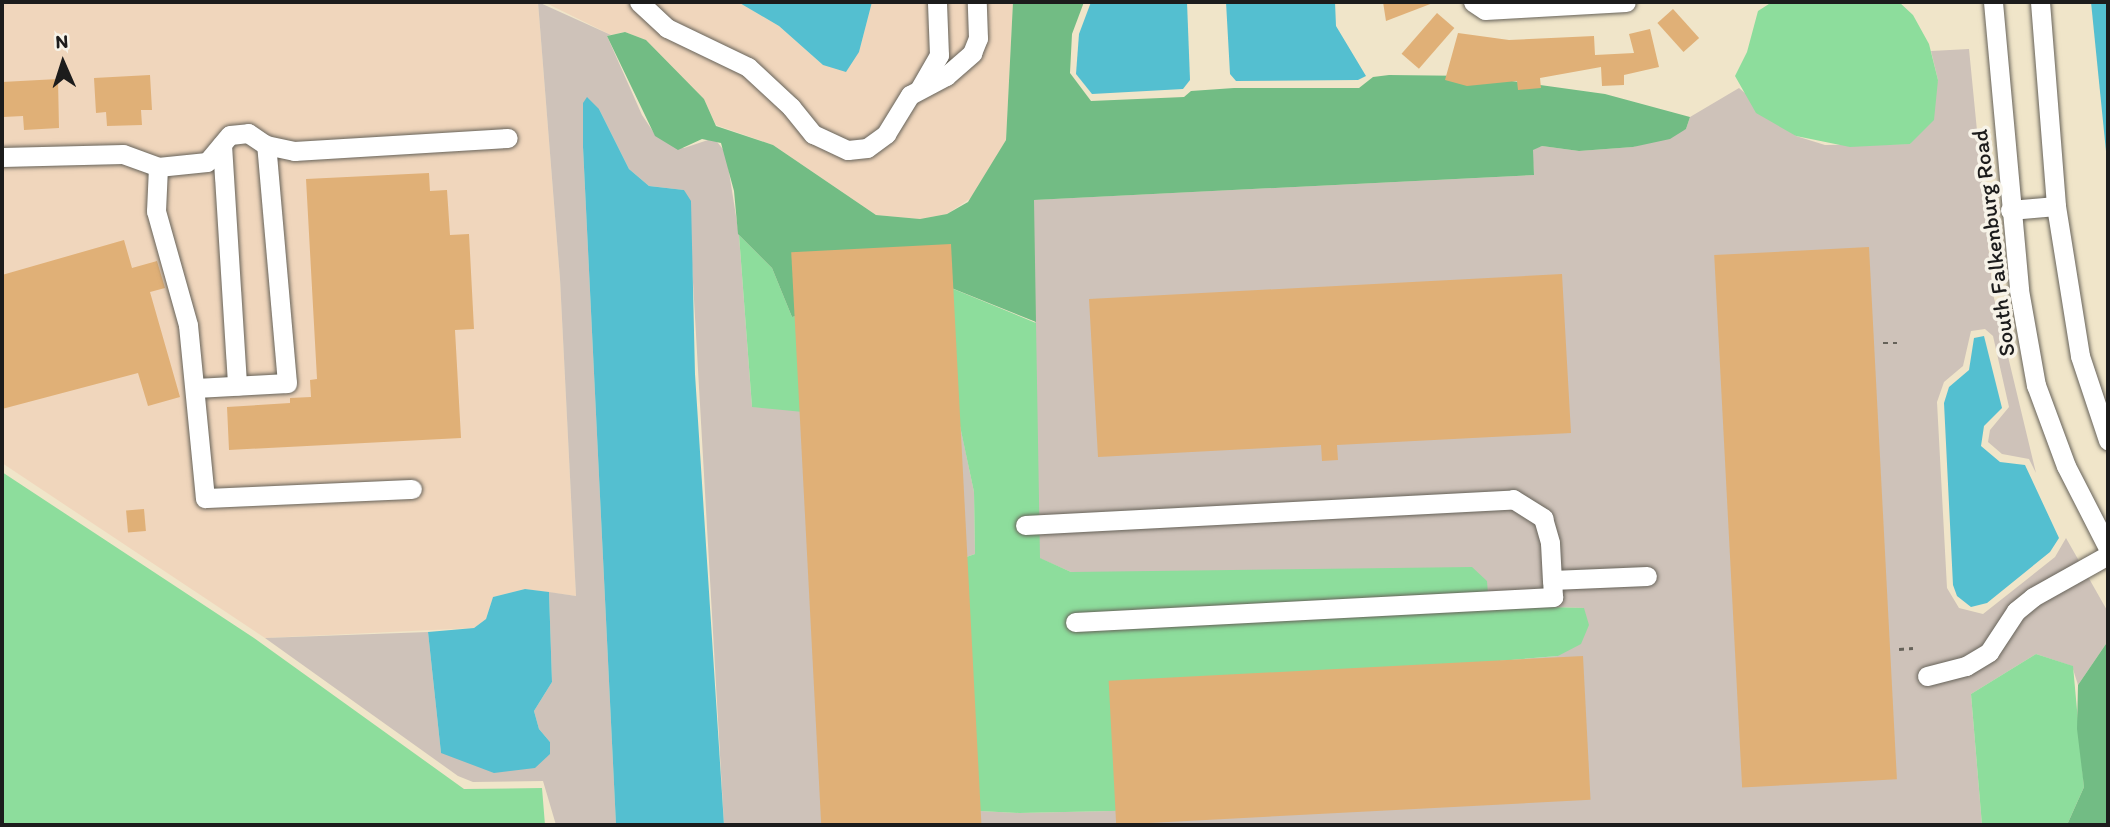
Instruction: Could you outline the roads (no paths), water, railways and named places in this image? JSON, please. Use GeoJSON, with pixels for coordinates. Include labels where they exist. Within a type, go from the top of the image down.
{"type":"FeatureCollection","features":[{"type":"Feature","properties":{"kind":"street"},"geometry":{"type":"LineString","coordinates":[[639,2],[667,28],[748,66],[830,145],[867,148],[886,134],[910,95],[946,76],[971,53],[978,38],[977,2]]}},
{"type":"Feature","properties":{"kind":"street"},"geometry":{"type":"LineString","coordinates":[[920,88],[939,55],[937,2]]}},
{"type":"Feature","properties":{"kind":"street"},"geometry":{"type":"LineString","coordinates":[[1473,2],[1485,10],[1626,2]]}},
{"type":"Feature","properties":{"kind":"street","name":"South Falkenburg Road"},"geometry":{"type":"LineString","coordinates":[[1993,2],[2010,210],[2019,290],[2036,385],[2066,466],[2108,548]]}},
{"type":"Feature","properties":{"kind":"street"},"geometry":{"type":"LineString","coordinates":[[2040,2],[2056,206],[2080,356],[2108,440]]}},
{"type":"Feature","properties":{"kind":"street"},"geometry":{"type":"LineString","coordinates":[[2,157],[123,154],[159,167],[207,162],[230,135],[248,133],[266,145],[295,151],[508,138]]}},
{"type":"Feature","properties":{"kind":"street"},"geometry":{"type":"LineString","coordinates":[[222,145],[237,386]]}},
{"type":"Feature","properties":{"kind":"street"},"geometry":{"type":"LineString","coordinates":[[196,388],[287,383],[266,145]]}},
{"type":"Feature","properties":{"kind":"street"},"geometry":{"type":"LineString","coordinates":[[159,167],[156,211],[188,325],[205,498],[412,489]]}},
{"type":"Feature","properties":{"kind":"street"},"geometry":{"type":"LineString","coordinates":[[2010,210],[2056,206]]}},
{"type":"Feature","properties":{"kind":"street"},"geometry":{"type":"LineString","coordinates":[[1025,525],[1513,499],[1543,518],[1552,597],[1075,622]]}},
{"type":"Feature","properties":{"kind":"street"},"geometry":{"type":"LineString","coordinates":[[1927,676],[1966,666],[1989,652],[2016,611],[2033,597],[2108,555]]}},
{"type":"Feature","properties":{"kind":"street"},"geometry":{"type":"LineString","coordinates":[[1552,580],[1647,576]]}},
{"type":"Feature","properties":{"kind":"water"},"geometry":{"type":"Polygon","coordinates":[[[738,2],[872,2],[859,52],[846,72],[823,65],[779,26],[738,2]]]}},
{"type":"Feature","properties":{"kind":"water"},"geometry":{"type":"Polygon","coordinates":[[[1091,2],[1187,2],[1190,80],[1183,89],[1092,94],[1076,74],[1079,34],[1091,2]]]}},
{"type":"Feature","properties":{"kind":"water"},"geometry":{"type":"Polygon","coordinates":[[[1226,2],[1335,2],[1336,26],[1366,76],[1358,80],[1236,81],[1230,74],[1226,2]]]}},
{"type":"Feature","properties":{"kind":"water"},"geometry":{"type":"Polygon","coordinates":[[[2091,2],[2108,2],[2108,171],[2091,2]]]}},
{"type":"Feature","properties":{"kind":"water"},"geometry":{"type":"Polygon","coordinates":[[[587,97],[599,109],[629,169],[649,186],[684,190],[691,201],[695,374],[724,825],[616,825],[583,147],[583,103],[587,97]]]}},
{"type":"Feature","properties":{"kind":"water"},"geometry":{"type":"Polygon","coordinates":[[[1984,336],[2002,408],[1984,426],[1981,446],[2000,462],[2025,465],[2059,538],[2050,552],[1987,603],[1971,607],[1957,596],[1953,585],[1944,403],[1949,387],[1969,370],[1974,338],[1984,336]]]}},
{"type":"Feature","properties":{"kind":"water"},"geometry":{"type":"Polygon","coordinates":[[[525,589],[549,592],[552,682],[534,711],[539,729],[550,742],[550,754],[535,768],[494,773],[441,753],[428,632],[474,628],[486,619],[493,597],[525,589]]]}}]}
